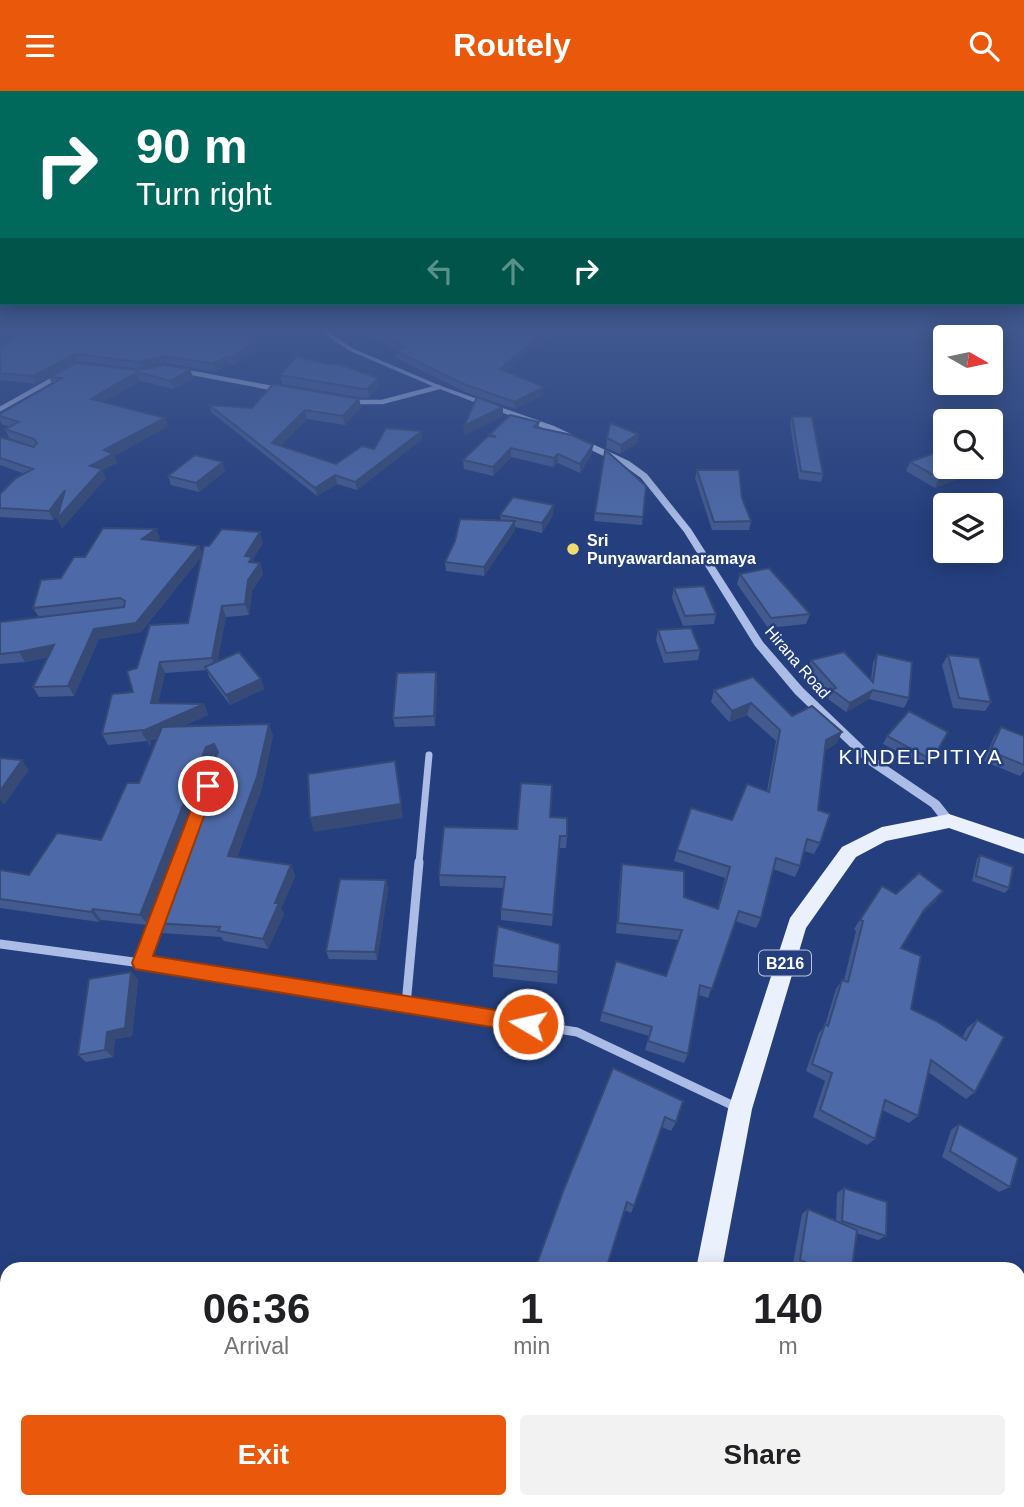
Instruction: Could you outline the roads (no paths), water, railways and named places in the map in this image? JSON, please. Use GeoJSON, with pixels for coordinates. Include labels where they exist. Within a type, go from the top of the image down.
{"type":"FeatureCollection","features":[{"type":"Feature","properties":{"kind":"main road"},"geometry":{"type":"LineString","coordinates":[[949,821],[1024,847]]}},
{"type":"Feature","properties":{"kind":"main road","name":"B216"},"geometry":{"type":"LineString","coordinates":[[710,1262],[740,1109],[797,924],[849,852],[882,834],[949,821]]}},
{"type":"Feature","properties":{"kind":"street"},"geometry":{"type":"LineString","coordinates":[[0,409],[24,395]]}},
{"type":"Feature","properties":{"kind":"street"},"geometry":{"type":"LineString","coordinates":[[339,400],[382,402],[408,395]]}},
{"type":"Feature","properties":{"kind":"street","name":"Hirana Road"},"geometry":{"type":"LineString","coordinates":[[461,395],[551,428],[626,463],[644,476],[688,531],[759,644],[799,691],[873,762],[935,804],[949,821]]}},
{"type":"Feature","properties":{"kind":"street"},"geometry":{"type":"LineString","coordinates":[[406,1005],[429,755]]}},
{"type":"Feature","properties":{"kind":"street"},"geometry":{"type":"LineString","coordinates":[[141,963],[160,912]]}},
{"type":"Feature","properties":{"kind":"street"},"geometry":{"type":"LineString","coordinates":[[0,944],[141,963],[577,1032],[740,1109]]}},
{"type":"Feature","properties":{"kind":"place","name":"Sri Punyawardanaramaya"},"geometry":{"type":"Point","coordinates":[573,549]}},
{"type":"Feature","properties":{"kind":"district","name":"KINDELPITIYA"},"geometry":{"type":"Point","coordinates":[921,757]}}]}
